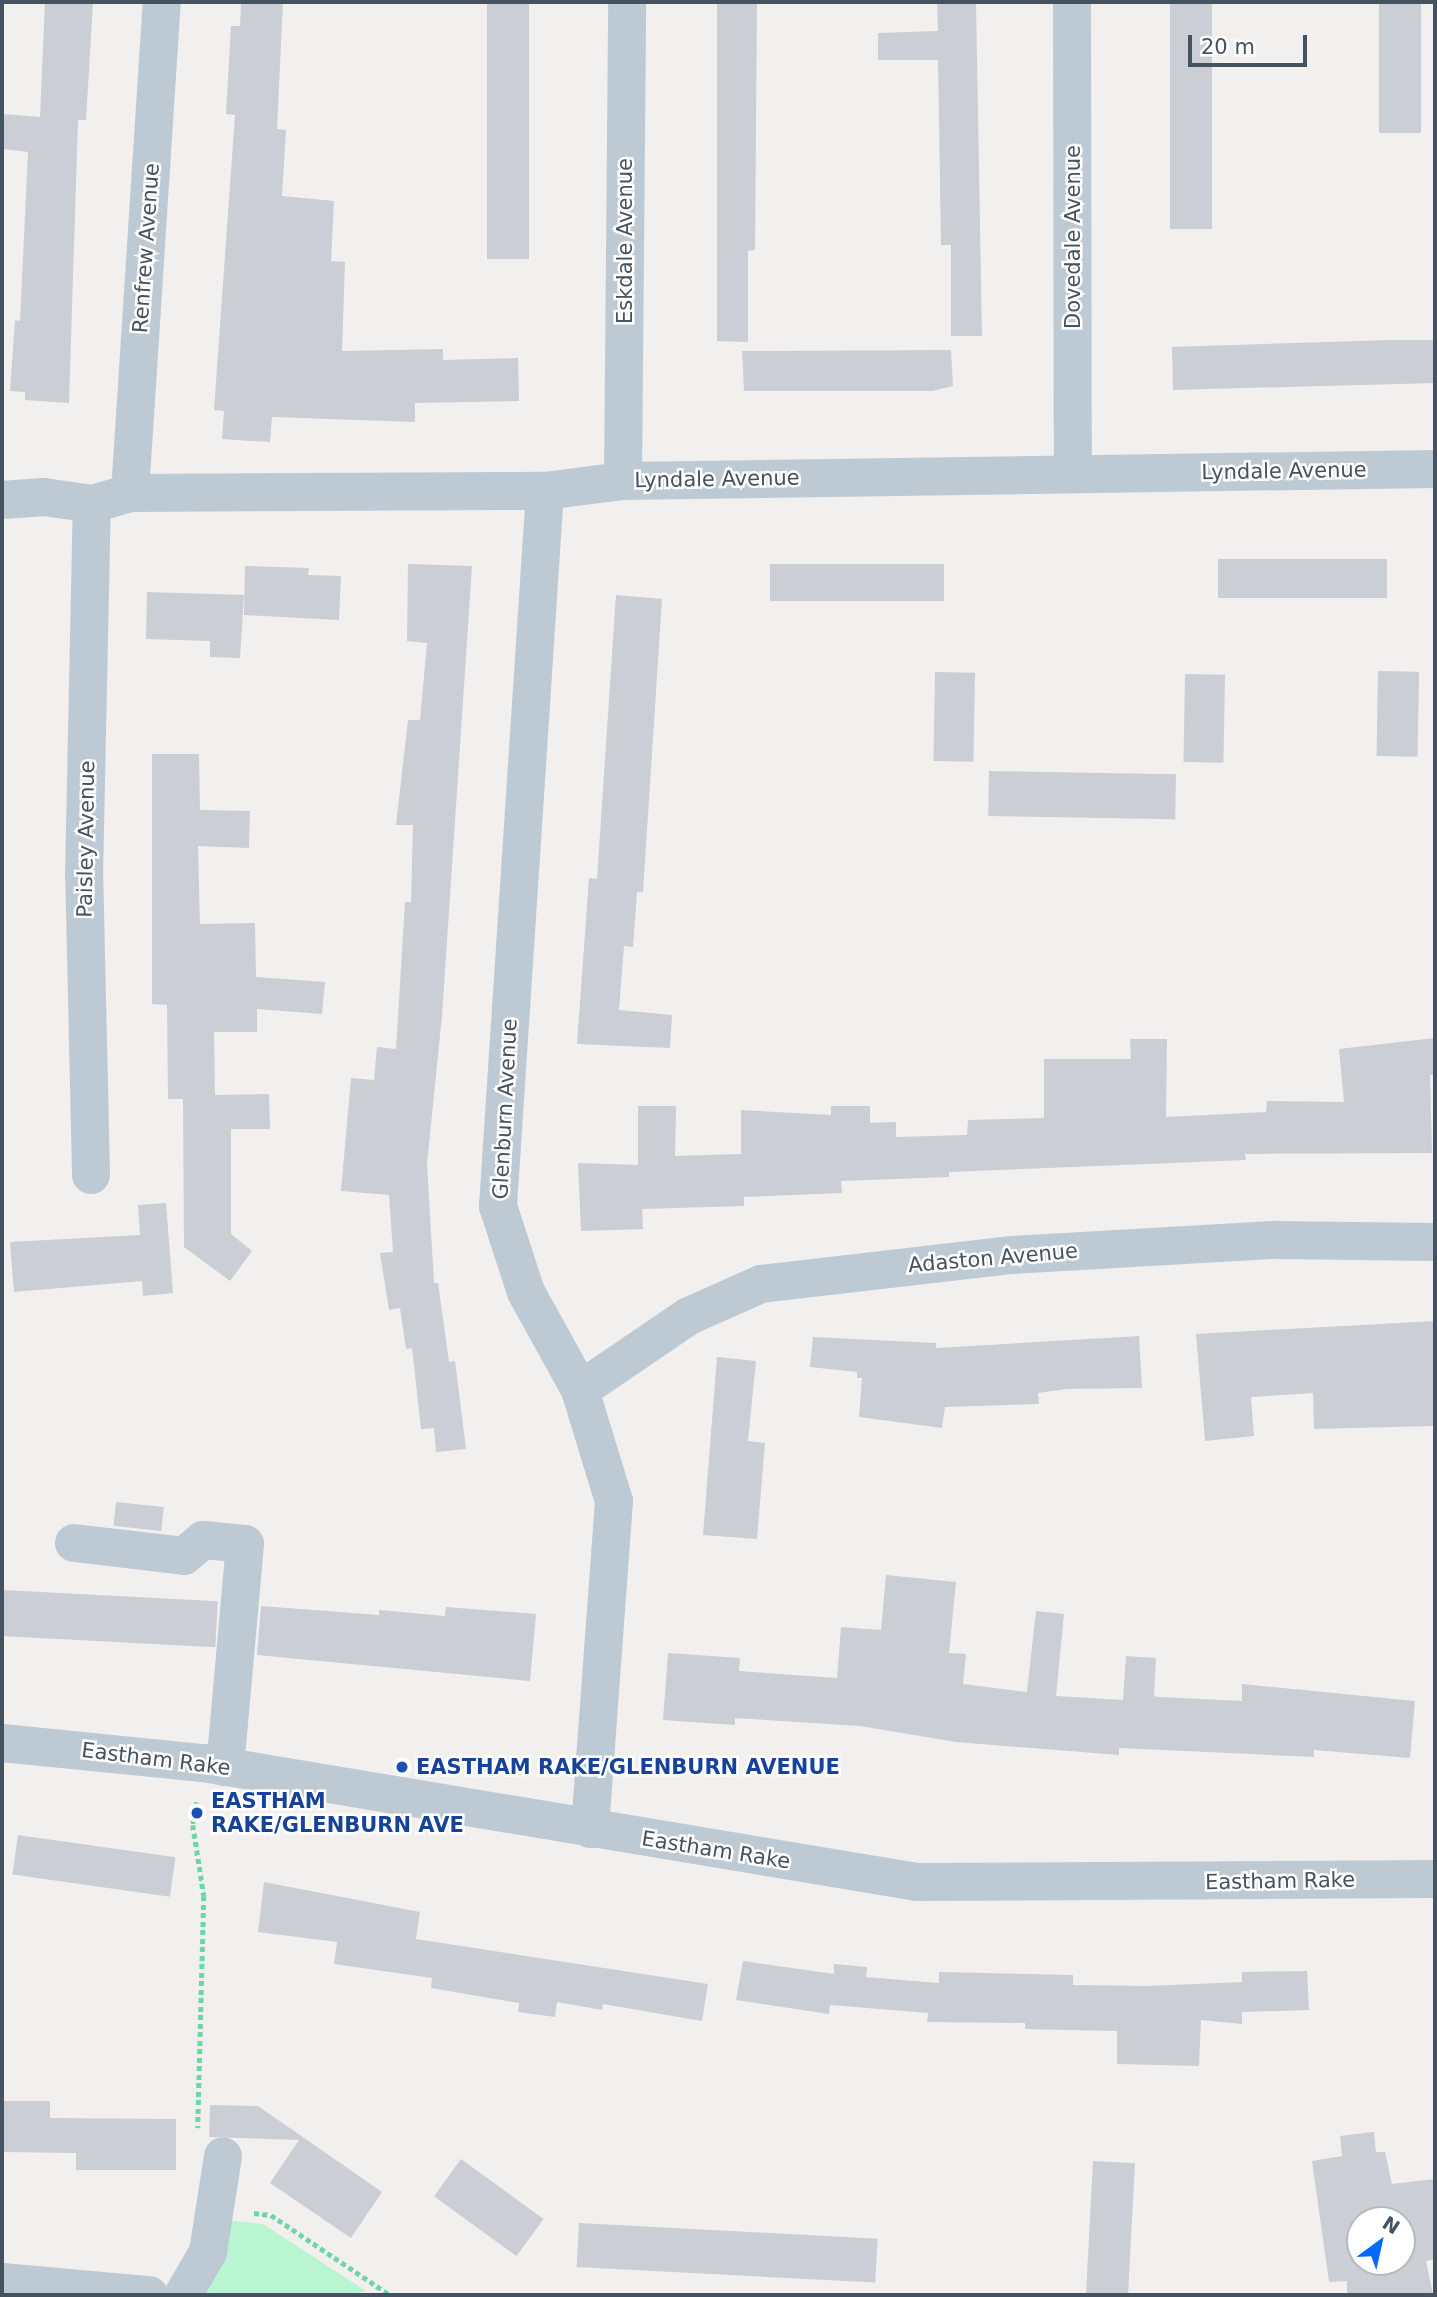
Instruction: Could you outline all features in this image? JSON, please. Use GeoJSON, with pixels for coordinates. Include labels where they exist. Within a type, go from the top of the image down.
{"type":"FeatureCollection","features":[{"type":"Feature","properties":{"kind":"street","name":"Renfrew Avenue"},"geometry":{"type":"LineString","coordinates":[[130,494],[162,2]]}},
{"type":"Feature","properties":{"kind":"street","name":"Eskdale Avenue"},"geometry":{"type":"LineString","coordinates":[[623,481],[627,2]]}},
{"type":"Feature","properties":{"kind":"street","name":"Dovedale Avenue"},"geometry":{"type":"LineString","coordinates":[[1072,2],[1073,473]]}},
{"type":"Feature","properties":{"kind":"street","name":"Lyndale Avenue"},"geometry":{"type":"LineString","coordinates":[[2,500],[44,497],[92,504],[130,494],[545,491],[623,481],[1435,469]]}},
{"type":"Feature","properties":{"kind":"street","name":"Glenburn Avenue"},"geometry":{"type":"LineString","coordinates":[[545,491],[498,1206],[526,1292],[580,1390],[614,1501],[590,1829]]}},
{"type":"Feature","properties":{"kind":"street","name":"Paisley Avenue"},"geometry":{"type":"LineString","coordinates":[[91,1175],[83,877],[92,504]]}},
{"type":"Feature","properties":{"kind":"street","name":"Adaston Avenue"},"geometry":{"type":"LineString","coordinates":[[580,1390],[689,1316],[761,1284],[1026,1254],[1275,1240],[1435,1242]]}},
{"type":"Feature","properties":{"kind":"street"},"geometry":{"type":"LineString","coordinates":[[74,1543],[184,1556],[203,1540],[245,1545],[214,1765]]}},
{"type":"Feature","properties":{"kind":"street","name":"Eastham Rake"},"geometry":{"type":"LineString","coordinates":[[2,1743],[214,1765],[917,1882],[1435,1879]]}},
{"type":"Feature","properties":{"kind":"street"},"geometry":{"type":"LineString","coordinates":[[183,2295],[208,2252],[215,2207],[210,2149]]}},
{"type":"Feature","properties":{"kind":"street"},"geometry":{"type":"LineString","coordinates":[[2,2282],[149,2295]]}},
{"type":"Feature","properties":{"kind":"path"},"geometry":{"type":"LineString","coordinates":[[210,2149],[204,1896],[193,1825],[214,1765]]}},
{"type":"Feature","properties":{"kind":"path"},"geometry":{"type":"LineString","coordinates":[[215,2207],[271,2215],[389,2295],[402,2295]]}},
{"type":"Feature","properties":{"kind":"green space"},"geometry":{"type":"Polygon","coordinates":[[[226,2220],[263,2224],[366,2291],[348,2295],[206,2295],[200,2290],[226,2220]]]}},
{"type":"Feature","properties":{"kind":"building"},"geometry":{"type":"Polygon","coordinates":[[[45,2],[93,2],[86,120],[78,120],[69,403],[25,400],[25,392],[10,391],[15,320],[20,321],[28,152],[2,149],[2,114],[40,117],[45,2]]]}},
{"type":"Feature","properties":{"kind":"building"},"geometry":{"type":"Polygon","coordinates":[[[241,2],[283,2],[277,129],[286,130],[282,196],[334,201],[331,261],[345,262],[342,351],[443,349],[443,360],[518,358],[519,401],[415,403],[415,422],[272,417],[270,442],[222,439],[224,411],[214,410],[235,115],[226,114],[231,26],[240,26],[241,2]]]}},
{"type":"Feature","properties":{"kind":"building"},"geometry":{"type":"Polygon","coordinates":[[[487,2],[529,2],[529,259],[487,259],[487,2]]]}},
{"type":"Feature","properties":{"kind":"building"},"geometry":{"type":"Polygon","coordinates":[[[717,2],[757,2],[755,250],[748,251],[748,342],[717,341],[717,2]]]}},
{"type":"Feature","properties":{"kind":"building"},"geometry":{"type":"Polygon","coordinates":[[[937,2],[976,2],[982,336],[951,336],[951,245],[941,245],[938,60],[878,60],[878,33],[938,31],[937,2]]]}},
{"type":"Feature","properties":{"kind":"building"},"geometry":{"type":"Polygon","coordinates":[[[1170,2],[1212,2],[1212,229],[1170,229],[1170,2]]]}},
{"type":"Feature","properties":{"kind":"building"},"geometry":{"type":"Polygon","coordinates":[[[1379,2],[1421,2],[1421,133],[1379,133],[1379,2]]]}},
{"type":"Feature","properties":{"kind":"building"},"geometry":{"type":"Polygon","coordinates":[[[1435,340],[1435,383],[1173,390],[1172,347],[1435,340]]]}},
{"type":"Feature","properties":{"kind":"building"},"geometry":{"type":"Polygon","coordinates":[[[951,350],[953,386],[932,391],[744,391],[742,351],[951,350]]]}},
{"type":"Feature","properties":{"kind":"building"},"geometry":{"type":"Polygon","coordinates":[[[1218,559],[1387,559],[1387,598],[1218,598],[1218,559]]]}},
{"type":"Feature","properties":{"kind":"building"},"geometry":{"type":"Polygon","coordinates":[[[408,564],[472,566],[442,1016],[427,1164],[434,1283],[438,1283],[449,1362],[455,1361],[466,1449],[436,1452],[434,1428],[421,1429],[412,1348],[406,1349],[400,1308],[389,1310],[380,1253],[393,1252],[389,1195],[341,1191],[351,1078],[374,1080],[377,1047],[396,1049],[405,902],[411,902],[413,825],[396,825],[408,720],[420,720],[427,643],[407,641],[408,564]]]}},
{"type":"Feature","properties":{"kind":"building"},"geometry":{"type":"Polygon","coordinates":[[[770,564],[944,564],[944,601],[770,601],[770,564]]]}},
{"type":"Feature","properties":{"kind":"building"},"geometry":{"type":"Polygon","coordinates":[[[245,566],[309,568],[308,575],[341,576],[339,620],[244,615],[245,566]]]}},
{"type":"Feature","properties":{"kind":"building"},"geometry":{"type":"Polygon","coordinates":[[[147,592],[244,595],[240,658],[210,657],[210,641],[146,639],[147,592]]]}},
{"type":"Feature","properties":{"kind":"building"},"geometry":{"type":"Polygon","coordinates":[[[616,595],[662,599],[643,892],[637,892],[633,947],[624,946],[619,1010],[672,1015],[670,1048],[577,1044],[589,878],[597,879],[616,595]]]}},
{"type":"Feature","properties":{"kind":"building"},"geometry":{"type":"Polygon","coordinates":[[[1378,671],[1419,672],[1418,757],[1377,756],[1378,671]]]}},
{"type":"Feature","properties":{"kind":"building"},"geometry":{"type":"Polygon","coordinates":[[[935,672],[975,673],[973,762],[933,761],[935,672]]]}},
{"type":"Feature","properties":{"kind":"building"},"geometry":{"type":"Polygon","coordinates":[[[1185,674],[1225,675],[1223,763],[1183,762],[1185,674]]]}},
{"type":"Feature","properties":{"kind":"building"},"geometry":{"type":"Polygon","coordinates":[[[152,754],[199,754],[200,810],[250,811],[249,848],[198,846],[200,924],[255,923],[256,977],[325,982],[322,1014],[257,1009],[257,1032],[214,1032],[215,1095],[269,1094],[270,1129],[231,1129],[231,1234],[252,1251],[230,1281],[184,1247],[183,1099],[168,1099],[167,1005],[152,1004],[152,754]]]}},
{"type":"Feature","properties":{"kind":"building"},"geometry":{"type":"Polygon","coordinates":[[[989,771],[1176,774],[1175,819],[988,816],[989,771]]]}},
{"type":"Feature","properties":{"kind":"building"},"geometry":{"type":"Polygon","coordinates":[[[1435,1038],[1435,1075],[1430,1075],[1432,1153],[1245,1154],[1246,1160],[949,1172],[949,1177],[841,1181],[842,1193],[744,1197],[744,1206],[642,1209],[643,1229],[581,1231],[578,1163],[638,1165],[638,1106],[676,1106],[675,1156],[741,1154],[741,1110],[831,1115],[831,1106],[870,1106],[870,1123],[896,1122],[896,1137],[967,1135],[968,1120],[1044,1118],[1044,1059],[1131,1059],[1130,1039],[1167,1039],[1166,1117],[1266,1112],[1267,1101],[1344,1102],[1339,1049],[1435,1038]]]}},
{"type":"Feature","properties":{"kind":"building"},"geometry":{"type":"Polygon","coordinates":[[[166,1203],[173,1293],[143,1296],[142,1281],[14,1292],[10,1242],[140,1235],[138,1205],[166,1203]]]}},
{"type":"Feature","properties":{"kind":"building"},"geometry":{"type":"Polygon","coordinates":[[[1435,1321],[1435,1426],[1314,1429],[1313,1393],[1251,1397],[1254,1436],[1205,1441],[1196,1334],[1435,1321]]]}},
{"type":"Feature","properties":{"kind":"building"},"geometry":{"type":"Polygon","coordinates":[[[1139,1336],[1142,1388],[1066,1389],[1038,1393],[1039,1404],[945,1407],[942,1428],[859,1417],[862,1378],[857,1378],[857,1372],[810,1367],[813,1337],[936,1343],[936,1348],[1139,1336]]]}},
{"type":"Feature","properties":{"kind":"building"},"geometry":{"type":"Polygon","coordinates":[[[717,1357],[756,1361],[748,1441],[765,1443],[757,1539],[703,1535],[717,1357]]]}},
{"type":"Feature","properties":{"kind":"building"},"geometry":{"type":"Polygon","coordinates":[[[116,1502],[164,1507],[161,1531],[113,1526],[116,1502]]]}},
{"type":"Feature","properties":{"kind":"building"},"geometry":{"type":"Polygon","coordinates":[[[886,1575],[956,1582],[949,1653],[966,1654],[963,1684],[1027,1692],[1036,1611],[1064,1614],[1056,1696],[1123,1700],[1126,1656],[1156,1658],[1154,1696],[1159,1697],[1242,1701],[1242,1684],[1415,1701],[1410,1758],[1314,1750],[1314,1757],[1119,1748],[1119,1755],[956,1742],[860,1726],[735,1718],[735,1725],[663,1720],[668,1653],[740,1658],[739,1671],[837,1678],[841,1627],[881,1630],[886,1575]]]}},
{"type":"Feature","properties":{"kind":"building"},"geometry":{"type":"Polygon","coordinates":[[[3,1590],[218,1601],[215,1647],[2,1636],[3,1590]]]}},
{"type":"Feature","properties":{"kind":"building"},"geometry":{"type":"Polygon","coordinates":[[[261,1606],[379,1615],[379,1610],[445,1616],[446,1607],[536,1614],[530,1681],[257,1655],[261,1606]]]}},
{"type":"Feature","properties":{"kind":"building"},"geometry":{"type":"Polygon","coordinates":[[[18,1835],[175,1857],[170,1897],[12,1875],[18,1835]]]}},
{"type":"Feature","properties":{"kind":"building"},"geometry":{"type":"Polygon","coordinates":[[[264,1882],[420,1912],[416,1939],[708,1984],[702,2021],[603,2004],[602,2010],[557,2002],[555,2017],[518,2012],[519,2003],[431,1988],[432,1978],[334,1964],[337,1942],[258,1932],[264,1882]]]}},
{"type":"Feature","properties":{"kind":"building"},"geometry":{"type":"Polygon","coordinates":[[[743,1961],[834,1974],[834,1964],[867,1967],[866,1977],[939,1983],[939,1972],[1073,1975],[1073,1985],[1148,1986],[1242,1982],[1242,1972],[1307,1971],[1309,2010],[1242,2012],[1242,2024],[1201,2020],[1199,2066],[1117,2064],[1117,2031],[1025,2029],[1025,2023],[927,2022],[928,2013],[830,2005],[829,2014],[736,2000],[743,1961]]]}},
{"type":"Feature","properties":{"kind":"building"},"geometry":{"type":"Polygon","coordinates":[[[2,2101],[50,2101],[50,2118],[176,2119],[176,2170],[76,2170],[76,2153],[2,2152],[2,2101]]]}},
{"type":"Feature","properties":{"kind":"building"},"geometry":{"type":"Polygon","coordinates":[[[210,2105],[258,2106],[382,2192],[351,2238],[270,2183],[299,2140],[209,2137],[210,2105]]]}},
{"type":"Feature","properties":{"kind":"building"},"geometry":{"type":"Polygon","coordinates":[[[1374,2132],[1376,2152],[1385,2152],[1392,2184],[1435,2179],[1435,2259],[1426,2261],[1433,2295],[1347,2295],[1347,2281],[1329,2282],[1312,2161],[1342,2156],[1340,2136],[1374,2132]]]}},
{"type":"Feature","properties":{"kind":"building"},"geometry":{"type":"Polygon","coordinates":[[[461,2159],[544,2219],[516,2256],[434,2196],[461,2159]]]}},
{"type":"Feature","properties":{"kind":"building"},"geometry":{"type":"Polygon","coordinates":[[[1093,2161],[1135,2163],[1128,2295],[1086,2295],[1093,2161]]]}},
{"type":"Feature","properties":{"kind":"building"},"geometry":{"type":"Polygon","coordinates":[[[579,2223],[878,2239],[875,2283],[577,2267],[579,2223]]]}},
{"type":"Feature","properties":{"kind":"place","name":"EASTHAM RAKE/GLENBURN AVENUE"},"geometry":{"type":"Point","coordinates":[402,1767]}},
{"type":"Feature","properties":{"kind":"place","name":"EASTHAM RAKE/GLENBURN AVE"},"geometry":{"type":"Point","coordinates":[197,1813]}}]}
